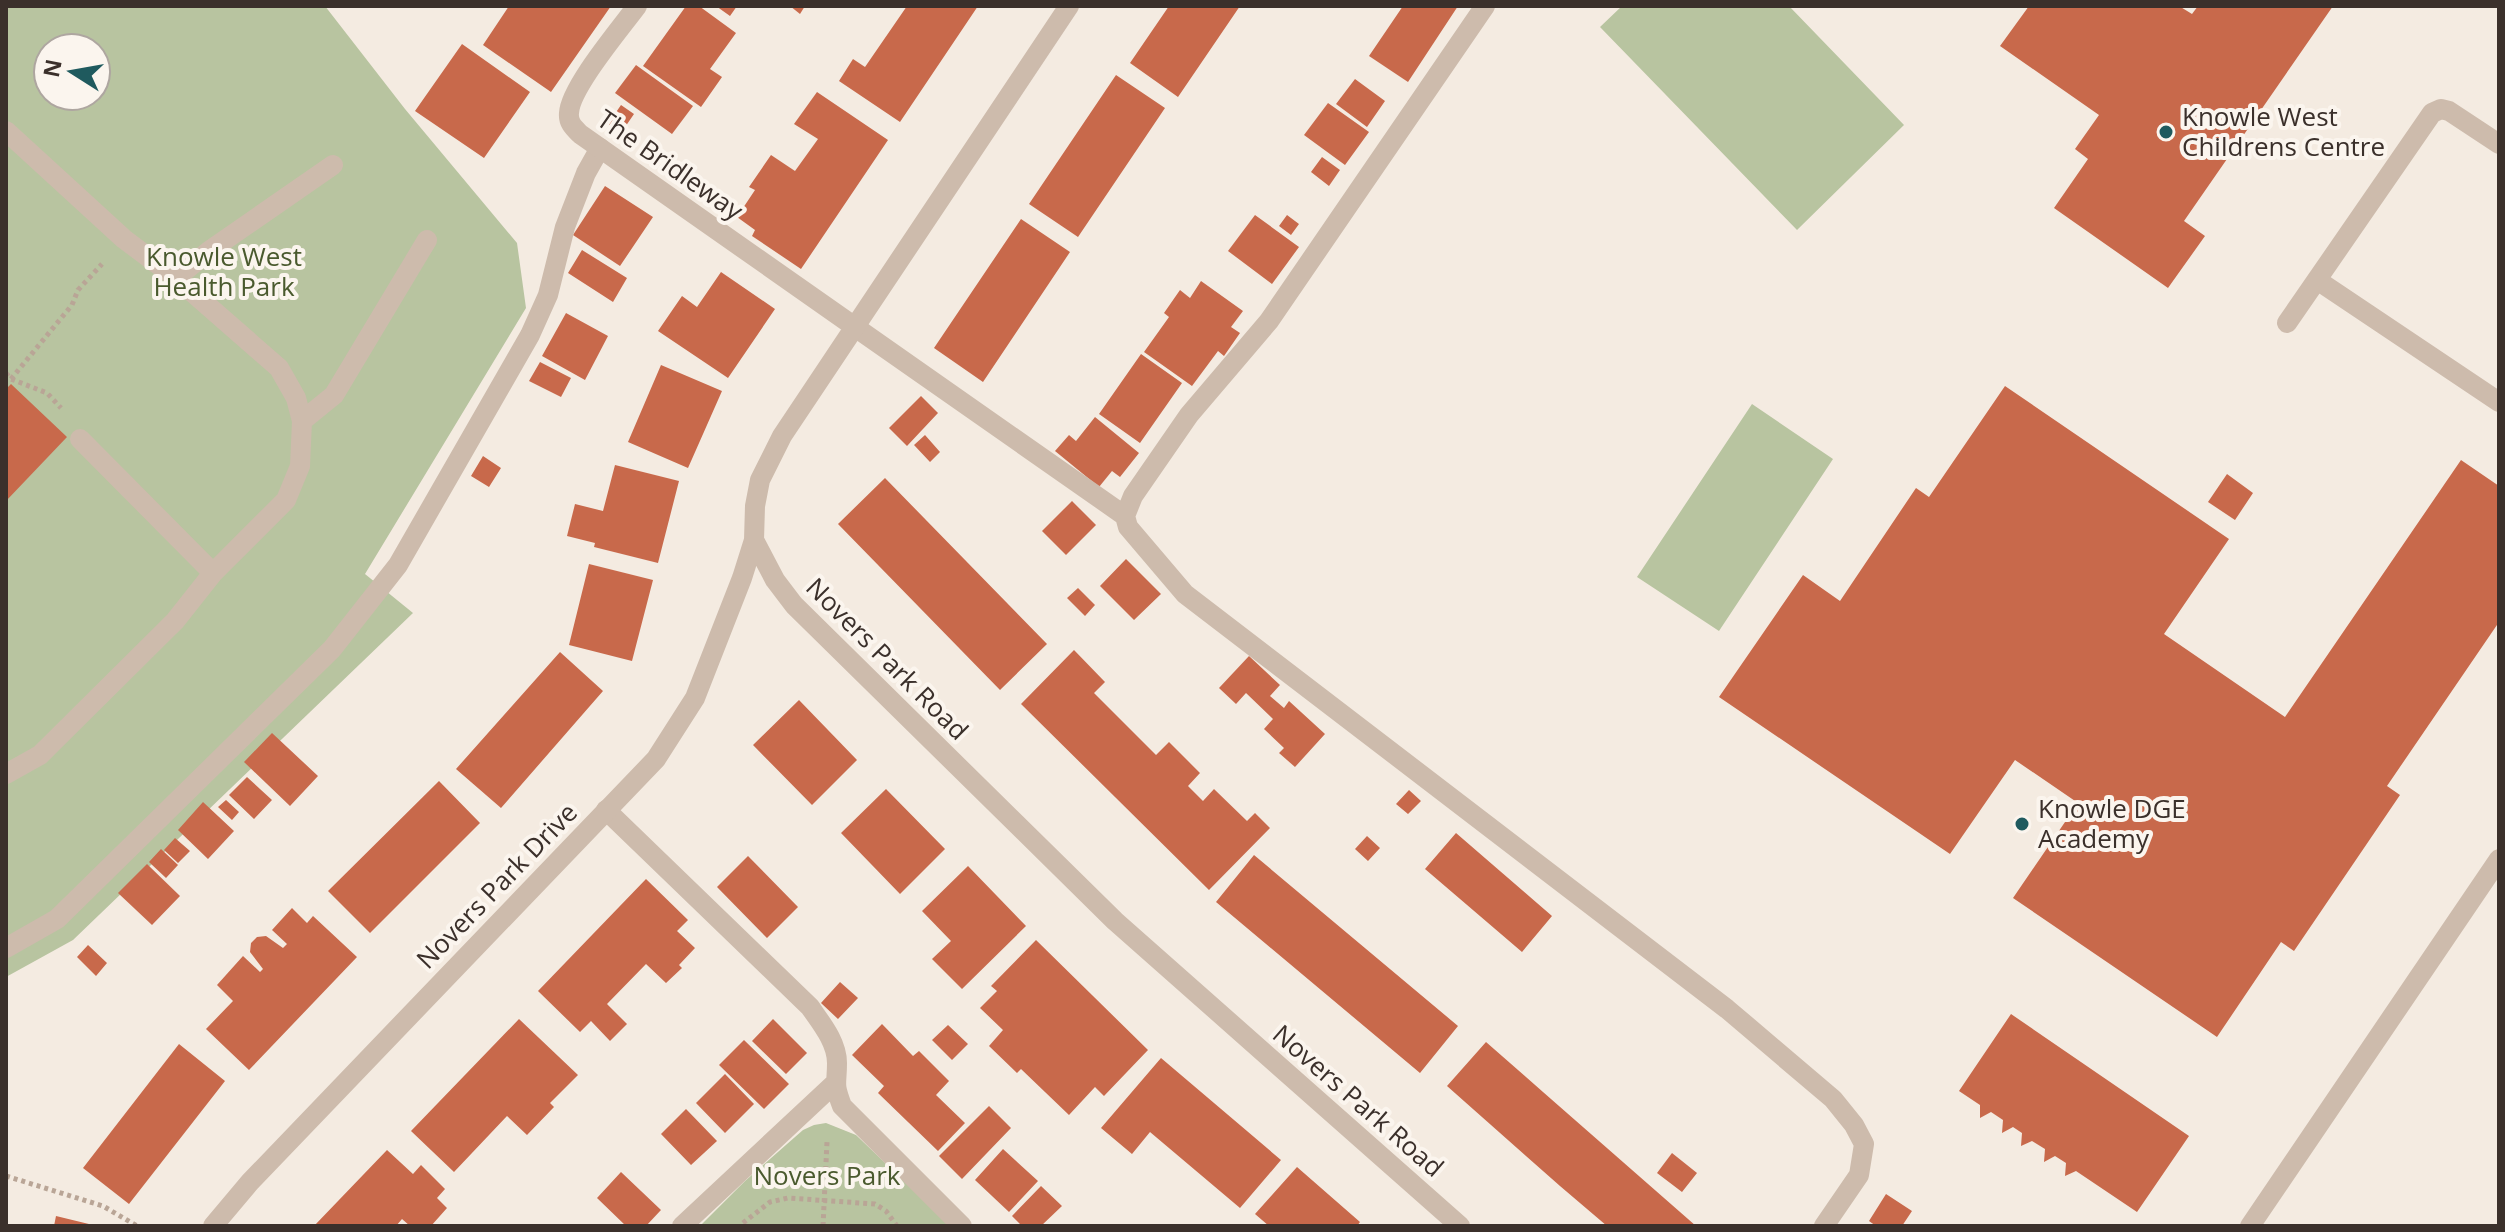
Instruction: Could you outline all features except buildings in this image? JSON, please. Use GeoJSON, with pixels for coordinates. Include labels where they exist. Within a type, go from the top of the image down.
{"type":"FeatureCollection","features":[{"type":"Feature","properties":{"kind":"street","name":"The Bridleway"},"geometry":{"type":"LineString","coordinates":[[637,6],[571,98],[568,117],[571,125],[1125,516]]}},
{"type":"Feature","properties":{"kind":"street"},"geometry":{"type":"LineString","coordinates":[[754,540],[760,480],[782,436],[1069,6]]}},
{"type":"Feature","properties":{"kind":"street"},"geometry":{"type":"LineString","coordinates":[[1485,6],[1269,321],[1189,415],[1133,496],[1125,516],[1128,527],[1185,594],[1727,1009],[1833,1099],[1854,1125],[1864,1144],[1859,1175],[1824,1226]]}},
{"type":"Feature","properties":{"kind":"street"},"geometry":{"type":"LineString","coordinates":[[2287,323],[2432,113],[2441,109],[2449,111],[2499,144]]}},
{"type":"Feature","properties":{"kind":"street"},"geometry":{"type":"LineString","coordinates":[[6,131],[124,239],[176,278],[279,368],[296,398],[302,421],[300,466],[286,500],[213,573],[175,621],[40,755],[6,774]]}},
{"type":"Feature","properties":{"kind":"street"},"geometry":{"type":"LineString","coordinates":[[6,948],[57,919],[332,649],[398,565],[530,335],[548,295],[565,227],[600,148]]}},
{"type":"Feature","properties":{"kind":"street"},"geometry":{"type":"LineString","coordinates":[[176,278],[209,251],[333,165]]}},
{"type":"Feature","properties":{"kind":"street"},"geometry":{"type":"LineString","coordinates":[[302,421],[334,395],[427,240]]}},
{"type":"Feature","properties":{"kind":"street"},"geometry":{"type":"LineString","coordinates":[[2317,280],[2499,402]]}},
{"type":"Feature","properties":{"kind":"street"},"geometry":{"type":"LineString","coordinates":[[80,439],[213,573]]}},
{"type":"Feature","properties":{"kind":"street","name":"Novers Park Drive"},"geometry":{"type":"LineString","coordinates":[[213,1226],[250,1182],[656,759],[695,698],[754,540]]}},
{"type":"Feature","properties":{"kind":"street","name":"Novers Park Road"},"geometry":{"type":"LineString","coordinates":[[754,540],[775,580],[794,605],[1115,921],[1460,1226]]}},
{"type":"Feature","properties":{"kind":"street"},"geometry":{"type":"LineString","coordinates":[[606,810],[810,1007],[830,1037],[838,1061],[831,1087],[682,1226]]}},
{"type":"Feature","properties":{"kind":"street"},"geometry":{"type":"LineString","coordinates":[[2250,1226],[2499,859]]}},
{"type":"Feature","properties":{"kind":"street"},"geometry":{"type":"LineString","coordinates":[[831,1087],[842,1106],[962,1226]]}},
{"type":"Feature","properties":{"kind":"path"},"geometry":{"type":"LineString","coordinates":[[11,379],[72,305],[78,290],[124,239]]}},
{"type":"Feature","properties":{"kind":"path"},"geometry":{"type":"LineString","coordinates":[[6,373],[11,379],[47,393],[68,417],[80,439]]}},
{"type":"Feature","properties":{"kind":"path"},"geometry":{"type":"LineString","coordinates":[[823,1226],[831,1087]]}},
{"type":"Feature","properties":{"kind":"path"},"geometry":{"type":"LineString","coordinates":[[6,1176],[103,1206],[137,1226]]}},
{"type":"Feature","properties":{"kind":"path"},"geometry":{"type":"LineString","coordinates":[[739,1226],[770,1202],[793,1197],[875,1204],[886,1211],[897,1226]]}},
{"type":"Feature","properties":{"kind":"green space","name":"Knowle West Health Park"},"geometry":{"type":"Polygon","coordinates":[[[6,6],[325,6],[405,109],[517,243],[526,308],[365,574],[413,613],[73,940],[6,977],[6,6]]]}},
{"type":"Feature","properties":{"kind":"green space"},"geometry":{"type":"Polygon","coordinates":[[[1622,6],[1789,6],[1904,125],[1797,230],[1600,27],[1622,6]]]}},
{"type":"Feature","properties":{"kind":"green space"},"geometry":{"type":"Polygon","coordinates":[[[1752,404],[1833,459],[1719,631],[1637,577],[1752,404]]]}},
{"type":"Feature","properties":{"kind":"green space","name":"Novers Park"},"geometry":{"type":"Polygon","coordinates":[[[826,1123],[856,1135],[951,1226],[700,1226],[803,1130],[826,1123]]]}},
{"type":"Feature","properties":{"kind":"place","name":"Knowle West Childrens Centre"},"geometry":{"type":"Point","coordinates":[2166,132]}},
{"type":"Feature","properties":{"kind":"place","name":"Knowle DGE Academy"},"geometry":{"type":"Point","coordinates":[2022,824]}}]}
